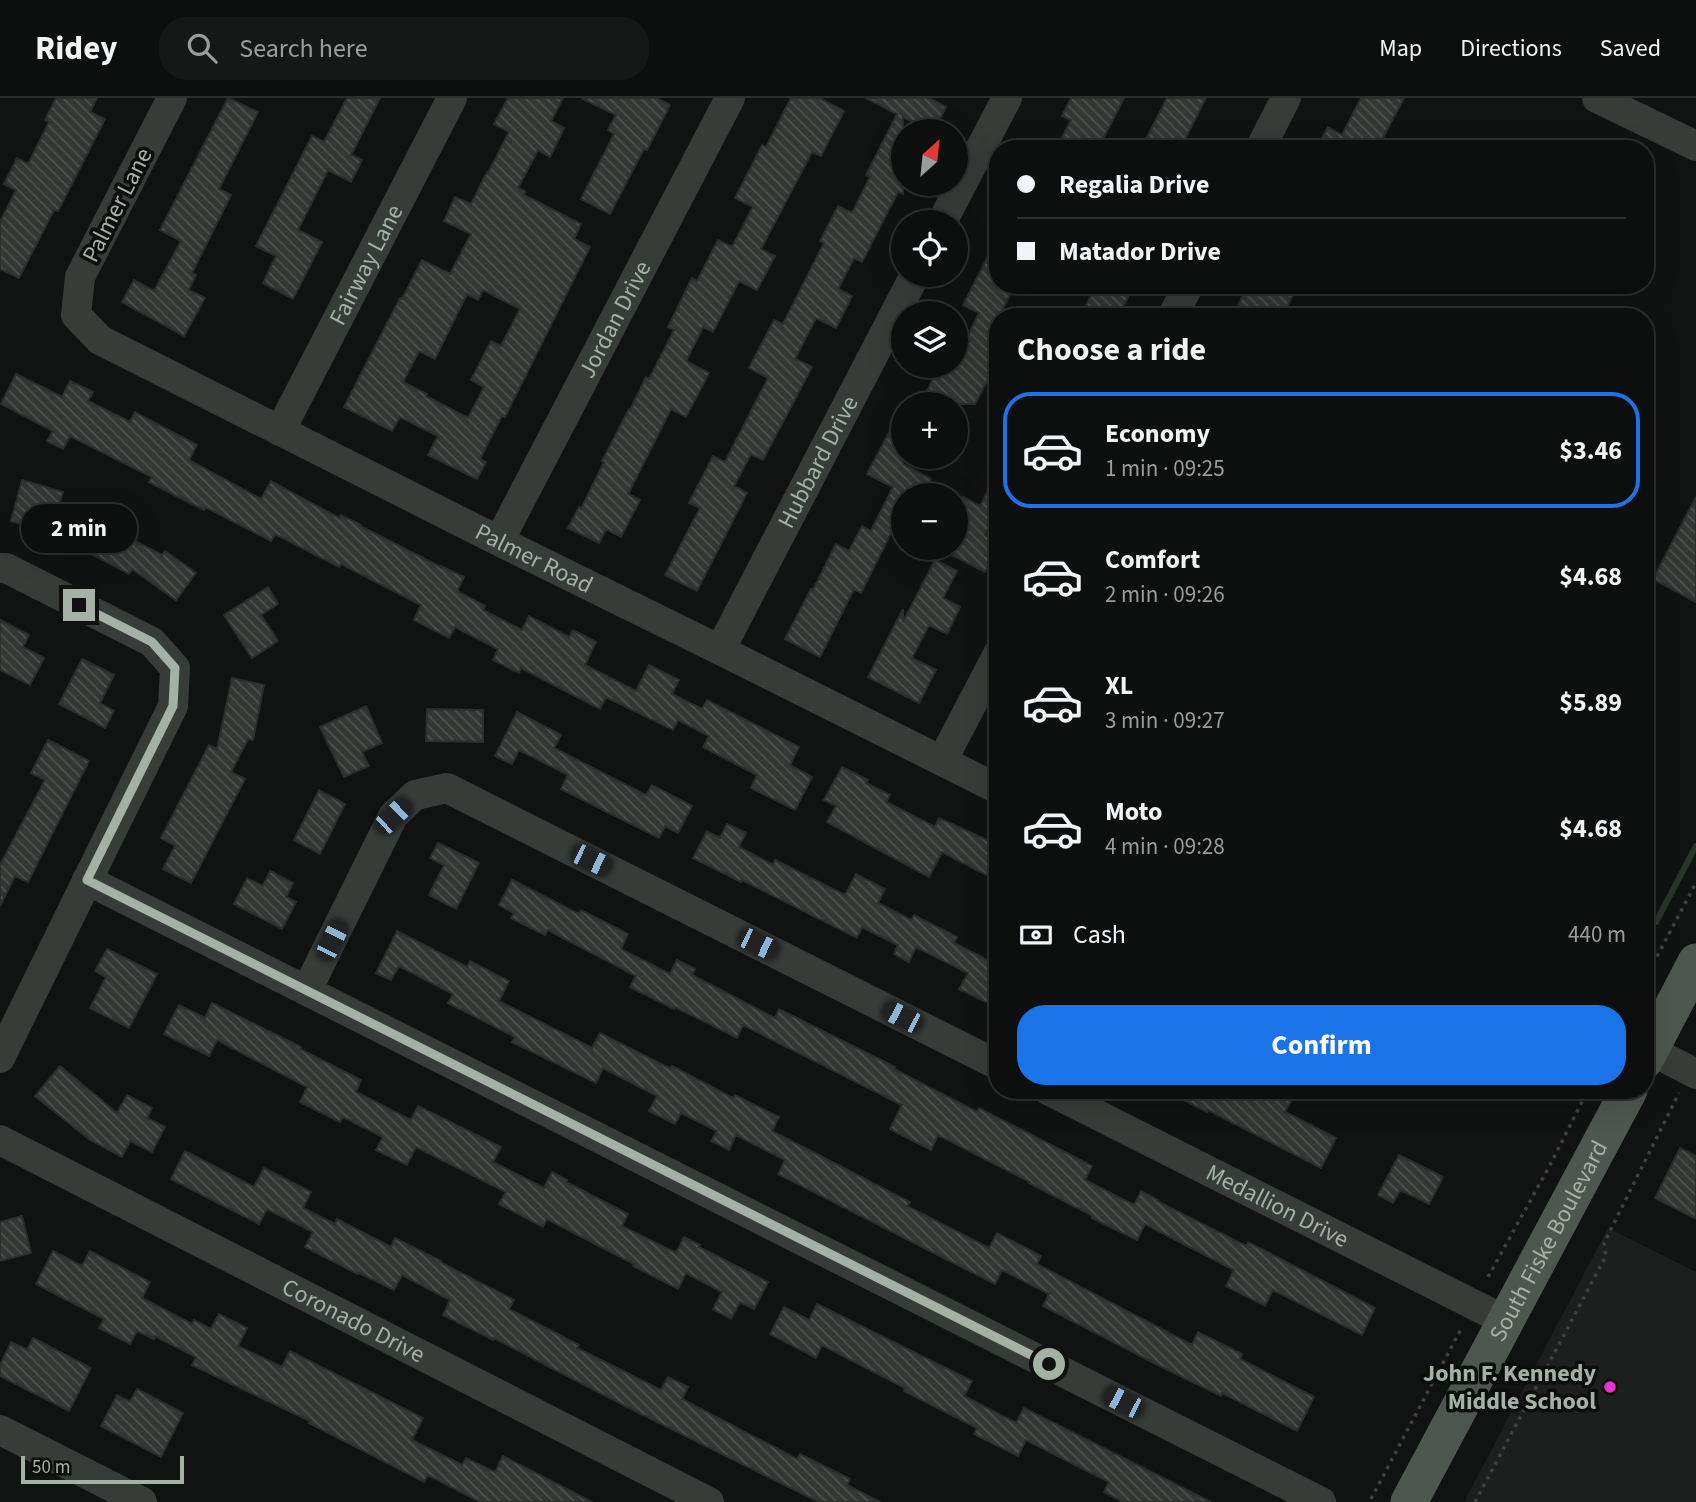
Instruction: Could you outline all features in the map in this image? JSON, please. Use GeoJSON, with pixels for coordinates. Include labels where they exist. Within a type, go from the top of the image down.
{"type":"FeatureCollection","features":[{"type":"Feature","properties":{"kind":"main road"},"geometry":{"type":"LineString","coordinates":[[1654,1042],[1696,962]]}},
{"type":"Feature","properties":{"kind":"main road","name":"South Fiske Boulevard"},"geometry":{"type":"LineString","coordinates":[[1409,1502],[1624,1099]]}},
{"type":"Feature","properties":{"kind":"street","name":"Palmer Lane"},"geometry":{"type":"LineString","coordinates":[[76,315],[79,277],[172,98]]}},
{"type":"Feature","properties":{"kind":"street","name":"Fairway Lane"},"geometry":{"type":"LineString","coordinates":[[280,431],[452,98]]}},
{"type":"Feature","properties":{"kind":"street","name":"Jordan Drive"},"geometry":{"type":"LineString","coordinates":[[499,541],[730,98]]}},
{"type":"Feature","properties":{"kind":"street"},"geometry":{"type":"LineString","coordinates":[[948,210],[1007,98]]}},
{"type":"Feature","properties":{"kind":"street"},"geometry":{"type":"LineString","coordinates":[[1265,140],[1286,98]]}},
{"type":"Feature","properties":{"kind":"street"},"geometry":{"type":"LineString","coordinates":[[1597,98],[1696,146]]}},
{"type":"Feature","properties":{"kind":"street","name":"Hubbard Drive"},"geometry":{"type":"LineString","coordinates":[[720,650],[909,287]]}},
{"type":"Feature","properties":{"kind":"street","name":"Palmer Road"},"geometry":{"type":"LineString","coordinates":[[76,315],[100,340],[989,784]]}},
{"type":"Feature","properties":{"kind":"street"},"geometry":{"type":"LineString","coordinates":[[0,568],[6,568],[152,642],[175,668],[173,706],[0,1058]]}},
{"type":"Feature","properties":{"kind":"street"},"geometry":{"type":"LineString","coordinates":[[942,761],[989,670]]}},
{"type":"Feature","properties":{"kind":"street"},"geometry":{"type":"LineString","coordinates":[[307,990],[393,816],[415,795],[447,788],[989,1060]]}},
{"type":"Feature","properties":{"kind":"street"},"geometry":{"type":"LineString","coordinates":[[87,880],[1321,1502]]}},
{"type":"Feature","properties":{"kind":"street"},"geometry":{"type":"LineString","coordinates":[[1654,1059],[1690,1080]]}},
{"type":"Feature","properties":{"kind":"street","name":"Medallion Drive"},"geometry":{"type":"LineString","coordinates":[[1066,1099],[1506,1321]]}},
{"type":"Feature","properties":{"kind":"street","name":"Coronado Drive"},"geometry":{"type":"LineString","coordinates":[[0,1140],[709,1502]]}},
{"type":"Feature","properties":{"kind":"street"},"geometry":{"type":"LineString","coordinates":[[0,1430],[142,1502]]}},
{"type":"Feature","properties":{"kind":"path"},"geometry":{"type":"LineString","coordinates":[[1654,962],[1696,883]]}},
{"type":"Feature","properties":{"kind":"path"},"geometry":{"type":"LineString","coordinates":[[1475,1502],[1606,1256],[1604,1243],[1690,1080]]}},
{"type":"Feature","properties":{"kind":"path"},"geometry":{"type":"LineString","coordinates":[[1488,1277],[1583,1099]]}},
{"type":"Feature","properties":{"kind":"path"},"geometry":{"type":"LineString","coordinates":[[1371,1499],[1461,1329]]}},
{"type":"Feature","properties":{"kind":"shaded area","name":"John F. Kennedy Middle School"},"geometry":{"type":"Polygon","coordinates":[[[1608,1228],[1696,1272],[1696,1502],[1464,1502],[1608,1228]]]}},
{"type":"Feature","properties":{"kind":"building"},"geometry":{"type":"Polygon","coordinates":[[[56,98],[97,98],[90,112],[105,119],[58,211],[54,210],[19,278],[0,269],[0,222],[16,190],[4,184],[17,158],[28,164],[49,122],[45,120],[56,98]]]}},
{"type":"Feature","properties":{"kind":"building"},"geometry":{"type":"Polygon","coordinates":[[[228,98],[258,112],[219,189],[231,195],[192,273],[196,275],[189,290],[205,298],[184,336],[122,302],[134,280],[154,291],[181,241],[160,230],[228,98]]]}},
{"type":"Feature","properties":{"kind":"building"},"geometry":{"type":"Polygon","coordinates":[[[347,98],[380,98],[351,155],[362,160],[351,182],[328,170],[298,230],[322,242],[293,299],[263,283],[276,256],[256,246],[312,136],[324,142],[347,98]]]}},
{"type":"Feature","properties":{"kind":"building"},"geometry":{"type":"Polygon","coordinates":[[[508,98],[563,98],[551,121],[564,128],[550,157],[538,150],[518,188],[525,191],[524,195],[581,224],[574,239],[590,247],[505,417],[502,416],[480,459],[486,462],[477,479],[428,455],[438,436],[400,417],[392,431],[344,407],[422,260],[450,274],[471,234],[444,221],[455,197],[471,204],[488,173],[509,132],[494,124],[508,98]],[[483,290],[478,300],[467,294],[435,359],[419,351],[403,382],[468,418],[484,387],[471,380],[491,341],[501,346],[520,309],[483,290]]]}},
{"type":"Feature","properties":{"kind":"building"},"geometry":{"type":"Polygon","coordinates":[[[581,98],[656,98],[670,105],[610,214],[581,199],[614,134],[608,130],[616,115],[581,98]]]}},
{"type":"Feature","properties":{"kind":"building"},"geometry":{"type":"Polygon","coordinates":[[[791,98],[819,98],[844,111],[821,156],[812,152],[761,249],[775,256],[757,290],[739,281],[713,332],[703,327],[686,361],[709,373],[686,417],[671,409],[628,494],[640,500],[621,537],[606,529],[599,543],[568,528],[579,507],[581,509],[604,462],[602,461],[646,377],[649,379],[674,330],[668,327],[692,278],[697,281],[718,240],[732,247],[753,207],[735,198],[762,145],[766,147],[791,98]]]}},
{"type":"Feature","properties":{"kind":"building"},"geometry":{"type":"Polygon","coordinates":[[[866,98],[929,98],[946,107],[940,119],[894,119],[897,114],[866,98]]]}},
{"type":"Feature","properties":{"kind":"building"},"geometry":{"type":"Polygon","coordinates":[[[1071,98],[1124,98],[1103,140],[1061,140],[1071,120],[1062,116],[1071,98]]]}},
{"type":"Feature","properties":{"kind":"building"},"geometry":{"type":"Polygon","coordinates":[[[1167,98],[1206,98],[1185,140],[1146,140],[1167,98]]]}},
{"type":"Feature","properties":{"kind":"building"},"geometry":{"type":"Polygon","coordinates":[[[1361,98],[1404,98],[1382,140],[1321,140],[1328,127],[1342,135],[1361,98]]]}},
{"type":"Feature","properties":{"kind":"building"},"geometry":{"type":"Polygon","coordinates":[[[891,126],[891,196],[896,196],[862,262],[854,258],[838,289],[852,296],[836,328],[816,318],[795,359],[812,367],[763,460],[751,454],[734,486],[747,493],[697,591],[665,575],[700,508],[689,503],[713,456],[725,462],[768,378],[749,368],[774,320],[783,324],[824,243],[820,241],[838,206],[852,213],[870,177],[866,175],[891,126]]]}},
{"type":"Feature","properties":{"kind":"building"},"geometry":{"type":"Polygon","coordinates":[[[989,254],[989,294],[1010,294],[1004,308],[989,308],[989,377],[975,404],[968,404],[968,392],[926,392],[933,379],[931,378],[968,378],[968,335],[979,313],[968,308],[968,301],[965,301],[989,254]]]}},
{"type":"Feature","properties":{"kind":"building"},"geometry":{"type":"Polygon","coordinates":[[[1092,294],[1130,294],[1122,308],[1084,308],[1092,294]]]}},
{"type":"Feature","properties":{"kind":"building"},"geometry":{"type":"Polygon","coordinates":[[[1244,294],[1294,294],[1286,308],[1236,308],[1244,294]]]}},
{"type":"Feature","properties":{"kind":"building"},"geometry":{"type":"Polygon","coordinates":[[[16,374],[62,397],[70,381],[93,392],[88,401],[130,422],[135,412],[197,445],[189,460],[261,499],[271,481],[339,518],[341,515],[464,577],[457,591],[485,606],[483,610],[522,630],[529,616],[569,637],[573,630],[596,642],[585,665],[636,691],[649,665],[679,680],[672,694],[702,709],[707,700],[799,747],[790,765],[812,777],[795,810],[751,788],[757,775],[703,747],[709,736],[678,720],[673,730],[606,697],[600,709],[521,668],[519,673],[493,660],[498,649],[455,627],[449,638],[414,620],[421,605],[341,564],[339,567],[275,534],[271,541],[205,507],[204,510],[149,482],[152,477],[70,436],[63,449],[47,441],[53,431],[1,404],[16,374]]]}},
{"type":"Feature","properties":{"kind":"building"},"geometry":{"type":"Polygon","coordinates":[[[891,429],[891,469],[912,469],[931,479],[929,483],[891,483],[891,486],[867,474],[891,429]]]}},
{"type":"Feature","properties":{"kind":"building"},"geometry":{"type":"Polygon","coordinates":[[[22,480],[63,492],[59,506],[75,510],[162,555],[165,551],[196,573],[176,600],[132,569],[129,574],[80,548],[83,543],[11,521],[22,480]]]}},
{"type":"Feature","properties":{"kind":"building"},"geometry":{"type":"Polygon","coordinates":[[[989,488],[989,527],[985,535],[989,537],[989,565],[985,572],[962,560],[968,560],[968,500],[980,506],[989,488]]]}},
{"type":"Feature","properties":{"kind":"building"},"geometry":{"type":"Polygon","coordinates":[[[891,491],[891,533],[861,593],[854,589],[820,657],[785,639],[836,544],[849,551],[862,526],[871,531],[891,491]]]}},
{"type":"Feature","properties":{"kind":"building"},"geometry":{"type":"Polygon","coordinates":[[[1696,497],[1696,602],[1654,580],[1696,497]]]}},
{"type":"Feature","properties":{"kind":"building"},"geometry":{"type":"Polygon","coordinates":[[[935,560],[957,571],[943,598],[960,607],[947,634],[929,625],[912,658],[936,670],[919,703],[868,677],[903,609],[903,622],[935,560]]]}},
{"type":"Feature","properties":{"kind":"building"},"geometry":{"type":"Polygon","coordinates":[[[268,587],[278,604],[261,615],[278,641],[252,658],[224,615],[268,587]]]}},
{"type":"Feature","properties":{"kind":"building"},"geometry":{"type":"Polygon","coordinates":[[[0,620],[29,635],[23,647],[44,658],[30,685],[0,670],[0,620]]]}},
{"type":"Feature","properties":{"kind":"building"},"geometry":{"type":"Polygon","coordinates":[[[82,659],[114,675],[100,703],[114,711],[105,728],[59,704],[82,659]]]}},
{"type":"Feature","properties":{"kind":"building"},"geometry":{"type":"Polygon","coordinates":[[[232,678],[264,685],[253,740],[248,739],[231,772],[245,779],[191,883],[163,869],[175,846],[161,838],[209,745],[217,749],[232,678]]]}},
{"type":"Feature","properties":{"kind":"building"},"geometry":{"type":"Polygon","coordinates":[[[366,706],[382,743],[362,752],[369,766],[344,777],[320,727],[366,706]]]}},
{"type":"Feature","properties":{"kind":"building"},"geometry":{"type":"Polygon","coordinates":[[[427,709],[483,710],[483,742],[426,741],[427,709]]]}},
{"type":"Feature","properties":{"kind":"building"},"geometry":{"type":"Polygon","coordinates":[[[517,712],[561,735],[554,748],[646,795],[652,785],[692,806],[678,833],[665,826],[659,838],[561,789],[568,775],[519,750],[512,764],[495,756],[517,712]]]}},
{"type":"Feature","properties":{"kind":"building"},"geometry":{"type":"Polygon","coordinates":[[[48,740],[89,761],[28,882],[15,876],[0,906],[0,865],[45,780],[31,773],[48,740]]]}},
{"type":"Feature","properties":{"kind":"building"},"geometry":{"type":"Polygon","coordinates":[[[842,767],[890,795],[886,802],[935,827],[939,818],[989,841],[989,876],[942,852],[929,877],[827,822],[836,806],[824,800],[842,767]]]}},
{"type":"Feature","properties":{"kind":"building"},"geometry":{"type":"Polygon","coordinates":[[[319,790],[345,804],[320,854],[294,840],[319,790]]]}},
{"type":"Feature","properties":{"kind":"building"},"geometry":{"type":"Polygon","coordinates":[[[727,824],[746,833],[739,847],[773,865],[775,860],[845,895],[856,874],[885,889],[878,903],[911,920],[914,915],[957,937],[954,943],[989,960],[989,1004],[959,989],[968,973],[916,947],[909,962],[894,954],[898,945],[862,927],[857,938],[693,858],[707,831],[720,838],[727,824]]]}},
{"type":"Feature","properties":{"kind":"building"},"geometry":{"type":"Polygon","coordinates":[[[438,843],[479,863],[456,909],[429,895],[444,865],[430,858],[438,843]]]}},
{"type":"Feature","properties":{"kind":"building"},"geometry":{"type":"Polygon","coordinates":[[[270,871],[293,883],[286,897],[296,902],[282,929],[234,904],[247,878],[263,886],[270,871]]]}},
{"type":"Feature","properties":{"kind":"building"},"geometry":{"type":"Polygon","coordinates":[[[512,880],[579,914],[581,910],[628,934],[621,949],[670,974],[677,960],[695,969],[692,975],[775,1018],[779,1009],[977,1112],[979,1108],[1092,1166],[1085,1180],[1134,1205],[1141,1191],[1246,1246],[1248,1242],[1375,1308],[1362,1335],[1273,1290],[1265,1306],[1226,1286],[1234,1270],[1145,1224],[1137,1240],[938,1135],[931,1150],[890,1129],[902,1105],[743,1025],[737,1038],[675,1007],[674,1009],[630,987],[636,976],[548,930],[545,935],[511,918],[514,913],[499,905],[512,880]]]}},
{"type":"Feature","properties":{"kind":"building"},"geometry":{"type":"Polygon","coordinates":[[[397,931],[467,967],[470,961],[509,981],[499,1001],[592,1048],[600,1033],[671,1069],[672,1066],[733,1098],[735,1095],[779,1117],[772,1131],[910,1202],[907,1206],[989,1248],[997,1233],[1041,1256],[1037,1264],[1192,1345],[1198,1332],[1242,1354],[1240,1359],[1314,1397],[1297,1431],[1222,1393],[1221,1396],[1158,1365],[1043,1306],[1049,1294],[1002,1270],[995,1284],[778,1174],[785,1160],[736,1135],[729,1150],[711,1141],[717,1131],[681,1113],[675,1124],[649,1111],[657,1096],[603,1068],[596,1083],[512,1042],[515,1037],[448,1003],[453,994],[399,966],[391,980],[376,973],[397,931]]]}},
{"type":"Feature","properties":{"kind":"building"},"geometry":{"type":"Polygon","coordinates":[[[107,949],[157,974],[129,1028],[90,1008],[106,977],[95,971],[107,949]]]}},
{"type":"Feature","properties":{"kind":"building"},"geometry":{"type":"Polygon","coordinates":[[[212,1003],[361,1080],[356,1092],[411,1120],[418,1106],[501,1147],[493,1162],[544,1188],[552,1172],[628,1214],[622,1226],[676,1253],[684,1237],[768,1282],[754,1309],[740,1302],[731,1319],[713,1309],[722,1292],[686,1273],[678,1289],[547,1219],[543,1227],[499,1204],[506,1192],[416,1147],[407,1165],[376,1150],[383,1137],[343,1117],[340,1122],[300,1102],[307,1087],[217,1040],[209,1056],[164,1034],[179,1005],[205,1018],[212,1003]]]}},
{"type":"Feature","properties":{"kind":"building"},"geometry":{"type":"Polygon","coordinates":[[[60,1066],[117,1113],[127,1095],[152,1108],[147,1118],[165,1127],[152,1152],[130,1141],[122,1157],[90,1140],[35,1096],[60,1066]]]}},
{"type":"Feature","properties":{"kind":"building"},"geometry":{"type":"Polygon","coordinates":[[[1182,1099],[1292,1099],[1285,1112],[1336,1138],[1321,1168],[1208,1110],[1207,1112],[1182,1099]]]}},
{"type":"Feature","properties":{"kind":"building"},"geometry":{"type":"Polygon","coordinates":[[[1680,1148],[1696,1156],[1696,1219],[1655,1198],[1680,1148]]]}},
{"type":"Feature","properties":{"kind":"building"},"geometry":{"type":"Polygon","coordinates":[[[185,1151],[254,1187],[264,1168],[311,1192],[303,1208],[335,1224],[337,1219],[391,1247],[395,1238],[441,1261],[514,1300],[509,1309],[579,1345],[577,1348],[661,1390],[668,1377],[688,1387],[682,1399],[797,1459],[800,1454],[850,1479],[847,1485],[880,1502],[819,1502],[494,1338],[493,1340],[443,1315],[450,1300],[402,1275],[394,1290],[358,1274],[305,1247],[313,1232],[267,1209],[259,1224],[171,1179],[185,1151]]]}},
{"type":"Feature","properties":{"kind":"building"},"geometry":{"type":"Polygon","coordinates":[[[1399,1155],[1443,1177],[1429,1204],[1400,1190],[1393,1203],[1378,1195],[1399,1155]]]}},
{"type":"Feature","properties":{"kind":"building"},"geometry":{"type":"Polygon","coordinates":[[[22,1216],[31,1253],[0,1261],[0,1222],[22,1216]]]}},
{"type":"Feature","properties":{"kind":"building"},"geometry":{"type":"Polygon","coordinates":[[[53,1251],[82,1266],[90,1251],[150,1282],[142,1298],[192,1324],[194,1320],[211,1329],[219,1314],[247,1328],[238,1346],[282,1367],[290,1351],[423,1418],[412,1440],[462,1465],[466,1458],[495,1472],[503,1456],[592,1502],[480,1502],[428,1475],[424,1482],[309,1423],[310,1421],[192,1365],[196,1357],[155,1336],[154,1339],[137,1331],[130,1344],[99,1328],[104,1319],[36,1284],[53,1251]]]}},
{"type":"Feature","properties":{"kind":"building"},"geometry":{"type":"Polygon","coordinates":[[[817,1304],[972,1381],[964,1396],[1016,1423],[1024,1408],[1211,1502],[1123,1502],[1104,1492],[1109,1482],[1026,1440],[1018,1456],[974,1434],[977,1428],[822,1345],[816,1358],[770,1334],[784,1307],[809,1320],[817,1304]]]}},
{"type":"Feature","properties":{"kind":"building"},"geometry":{"type":"Polygon","coordinates":[[[33,1338],[91,1368],[69,1411],[0,1376],[0,1365],[11,1342],[27,1350],[33,1338]]]}},
{"type":"Feature","properties":{"kind":"building"},"geometry":{"type":"Polygon","coordinates":[[[137,1389],[183,1413],[161,1457],[101,1426],[117,1395],[130,1402],[137,1389]]]}},
{"type":"Feature","properties":{"kind":"waterway"},"geometry":{"type":"LineString","coordinates":[[1656,922],[1696,846]]}},
{"type":"Feature","properties":{"kind":"place","name":"John F. Kennedy Middle School"},"geometry":{"type":"Point","coordinates":[1610,1387]}},
{"type":"Feature","properties":{"kind":"route"},"geometry":{"type":"LineString","coordinates":[[79,605],[152,642],[175,668],[173,706],[87,880],[1049,1364]]}}]}
